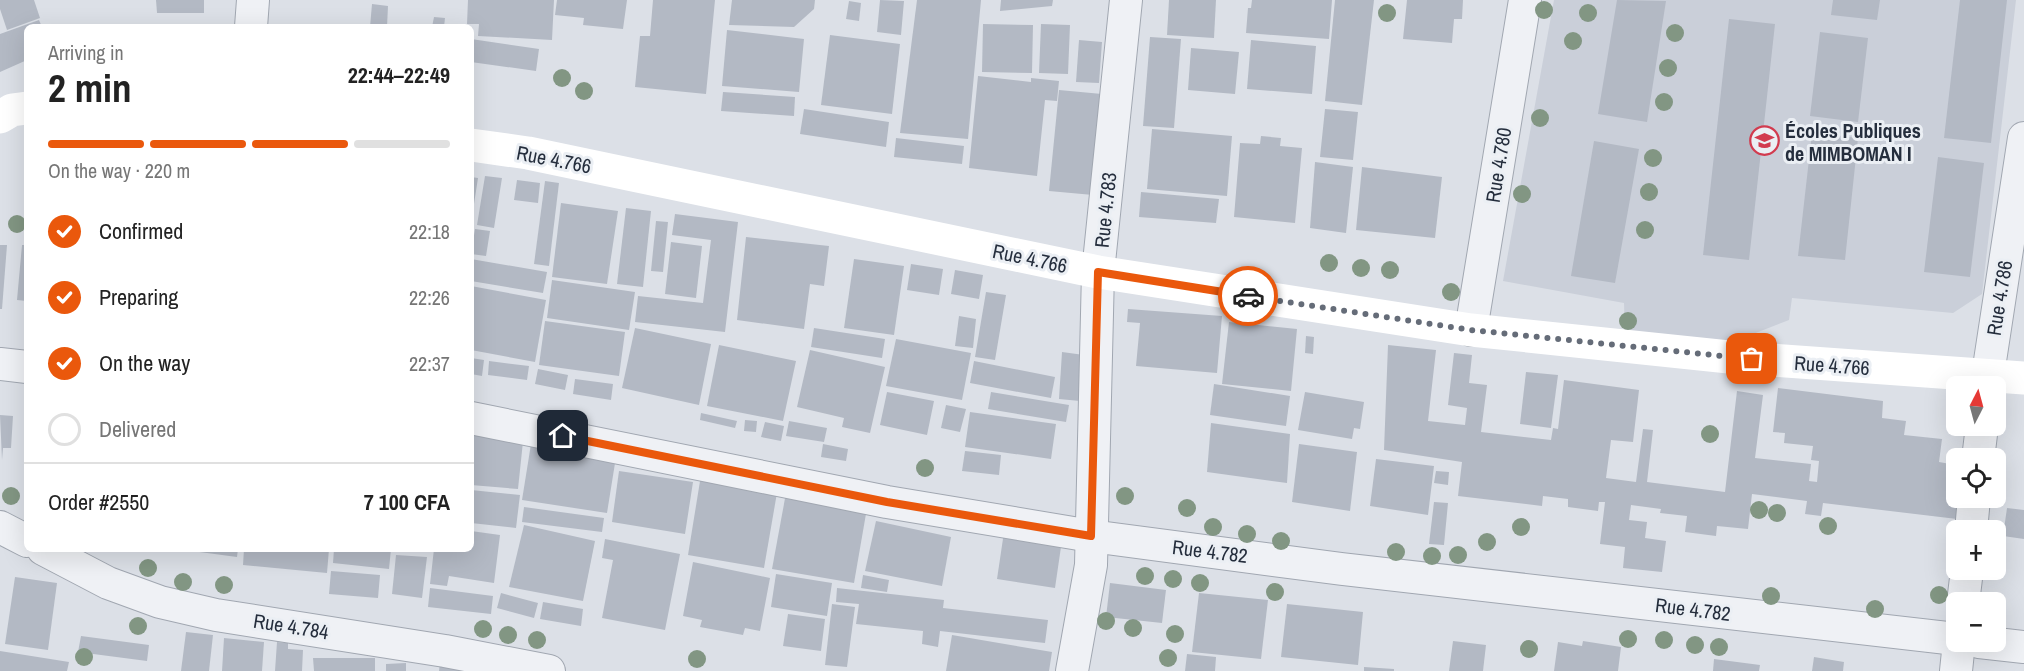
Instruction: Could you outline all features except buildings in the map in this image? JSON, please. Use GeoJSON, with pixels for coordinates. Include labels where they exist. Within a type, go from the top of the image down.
{"type":"FeatureCollection","features":[{"type":"Feature","properties":{"kind":"street"},"geometry":{"type":"LineString","coordinates":[[251,24],[253,0]]}},
{"type":"Feature","properties":{"kind":"street","name":"Rue 4.783"},"geometry":{"type":"LineString","coordinates":[[1072,671],[1091,565],[1098,272],[1126,0]]}},
{"type":"Feature","properties":{"kind":"street","name":"Rue 4.780"},"geometry":{"type":"LineString","coordinates":[[1471,330],[1525,0]]}},
{"type":"Feature","properties":{"kind":"street"},"geometry":{"type":"LineString","coordinates":[[0,117],[12,110],[24,108]]}},
{"type":"Feature","properties":{"kind":"street","name":"Rue 4.786"},"geometry":{"type":"LineString","coordinates":[[1988,376],[2024,138]]}},
{"type":"Feature","properties":{"kind":"street","name":"Rue 4.766"},"geometry":{"type":"LineString","coordinates":[[474,145],[528,153],[1098,272],[1471,330],[1946,378]]}},
{"type":"Feature","properties":{"kind":"street"},"geometry":{"type":"LineString","coordinates":[[0,364],[24,367]]}},
{"type":"Feature","properties":{"kind":"street","name":"Rue 4.766"},"geometry":{"type":"LineString","coordinates":[[2006,380],[2024,378]]}},
{"type":"Feature","properties":{"kind":"street","name":"Rue 4.782"},"geometry":{"type":"LineString","coordinates":[[474,419],[887,502],[1091,536],[1342,569],[1946,640]]}},
{"type":"Feature","properties":{"kind":"street"},"geometry":{"type":"LineString","coordinates":[[0,527],[24,539]]}},
{"type":"Feature","properties":{"kind":"street","name":"Rue 4.784"},"geometry":{"type":"LineString","coordinates":[[49,552],[108,583],[160,602],[216,615],[445,651],[549,671]]}},
{"type":"Feature","properties":{"kind":"street"},"geometry":{"type":"LineString","coordinates":[[2006,645],[2024,647]]}},
{"type":"Feature","properties":{"kind":"street"},"geometry":{"type":"LineString","coordinates":[[1956,671],[1957,652]]}},
{"type":"Feature","properties":{"kind":"shaded area","name":"Écoles Publiques de MIMBOMAN I"},"geometry":{"type":"Polygon","coordinates":[[[1554,0],[2016,0],[1982,294],[1953,313],[1792,298],[1789,320],[1735,341],[1625,336],[1624,303],[1503,281],[1554,0]]]}},
{"type":"Feature","properties":{"kind":"way so far"},"geometry":{"type":"LineString","coordinates":[[1248,296],[1471,330],[1752,359]]}},
{"type":"Feature","properties":{"kind":"place","name":"Écoles Publiques de MIMBOMAN I"},"geometry":{"type":"Point","coordinates":[1764,141]}},
{"type":"Feature","properties":{"kind":"route"},"geometry":{"type":"LineString","coordinates":[[563,436],[887,502],[1091,536],[1098,272],[1248,296]]}}]}
